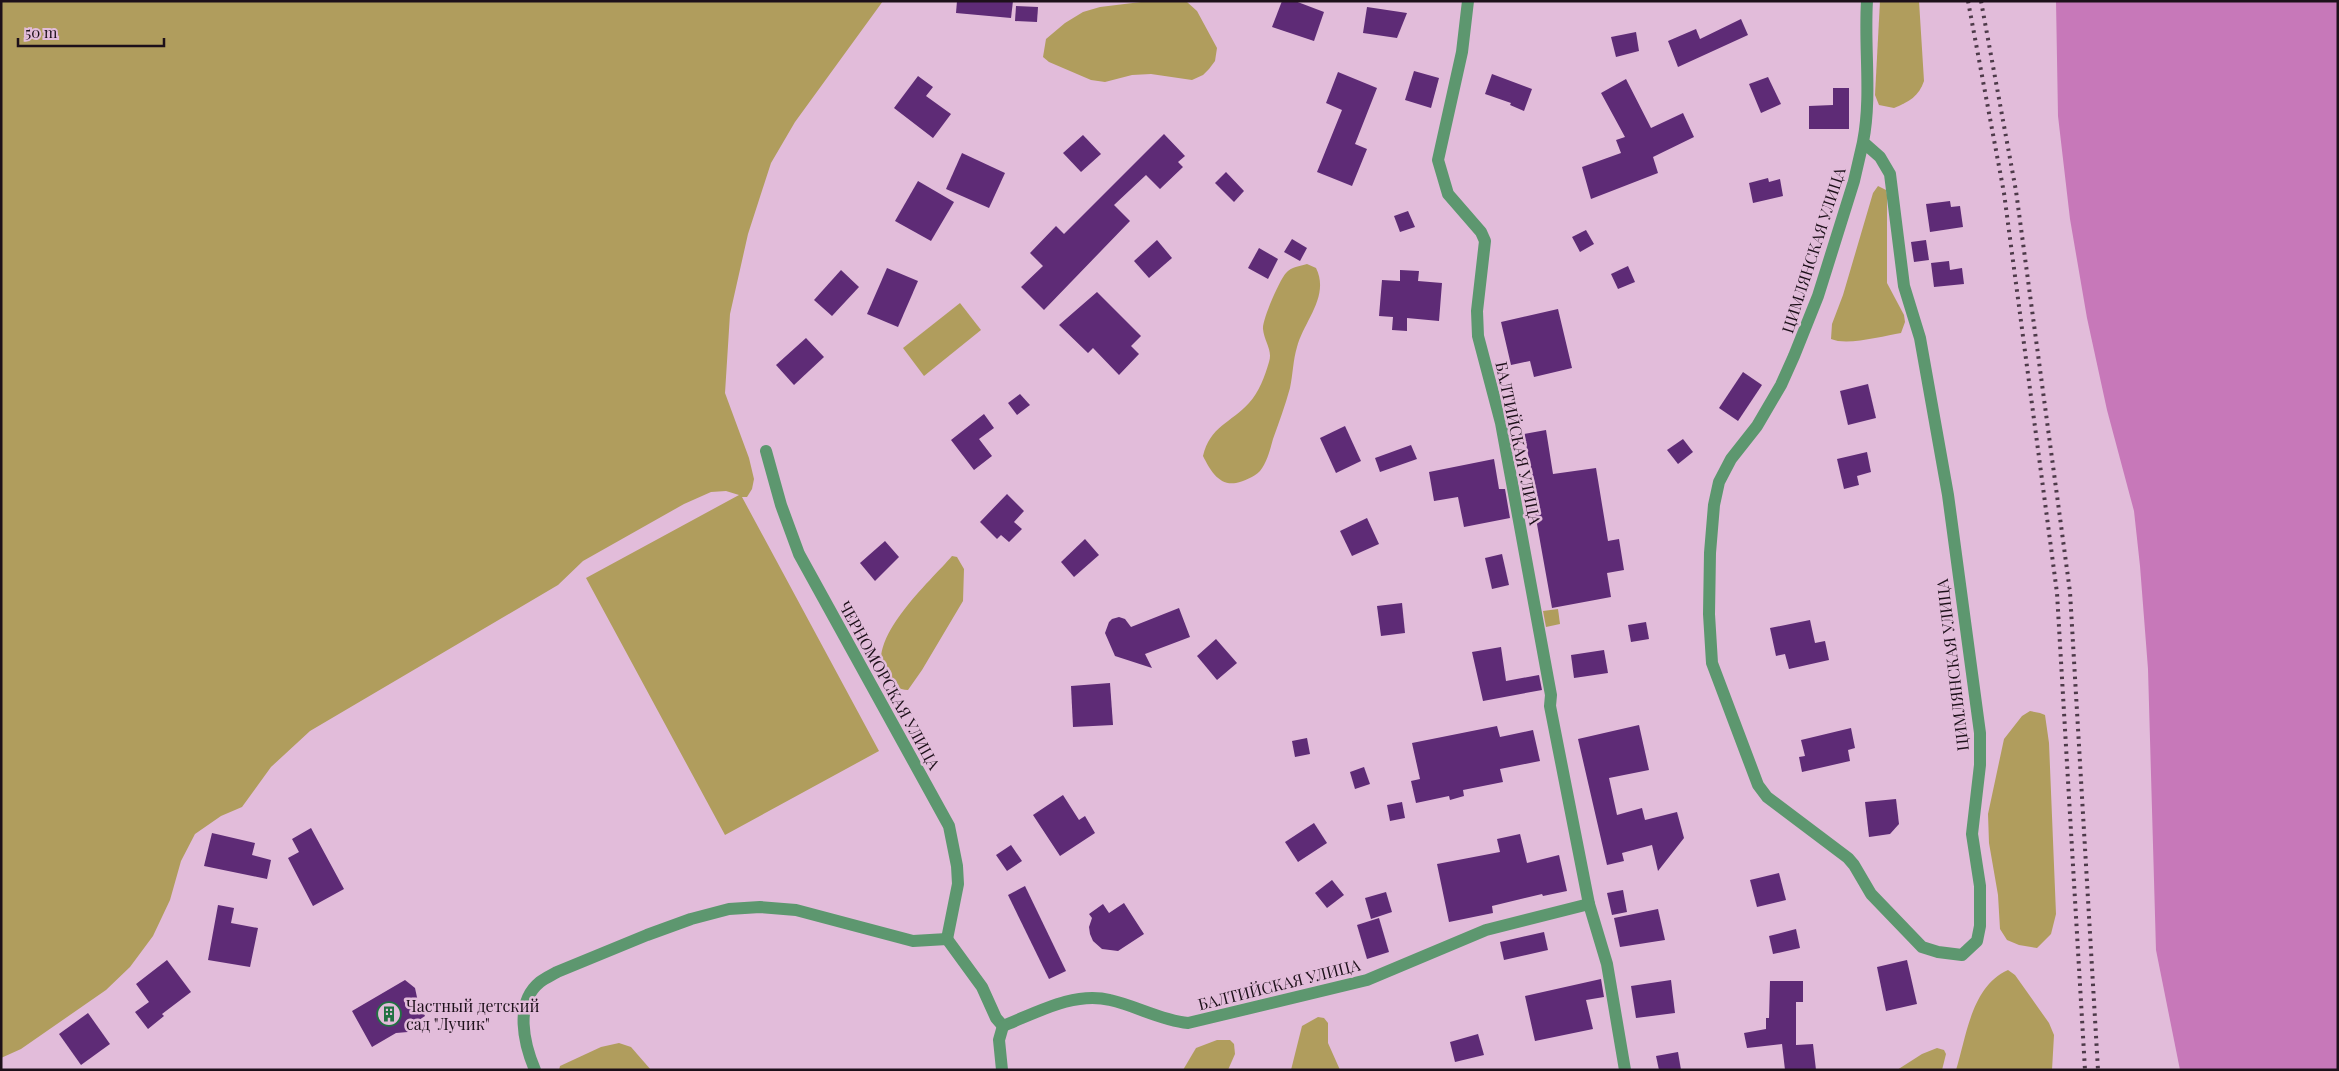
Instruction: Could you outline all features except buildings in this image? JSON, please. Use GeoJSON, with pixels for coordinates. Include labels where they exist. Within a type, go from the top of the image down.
{"type":"FeatureCollection","features":[{"type":"Feature","properties":{"kind":"street","name":"БАЛТИЙСКАЯ УЛИЦА"},"geometry":{"type":"LineString","coordinates":[[1468,1],[1462,52],[1438,160],[1448,194],[1480,232],[1485,241],[1477,311],[1478,336],[1501,422],[1547,668],[1551,694],[1550,706],[1589,904],[1606,964],[1625,1070]]}},
{"type":"Feature","properties":{"kind":"street","name":"ЦИМЛЯНСКАЯ УЛИЦА"},"geometry":{"type":"LineString","coordinates":[[1863,142],[1880,157],[1890,174],[1904,286],[1920,338],[1948,495],[1980,734],[1978,782],[1972,834],[1980,886],[1980,926],[1977,941],[1962,955],[1938,952],[1922,947],[1871,894],[1848,858],[1767,797],[1758,785],[1729,710],[1712,663],[1709,641],[1710,552],[1714,505],[1719,482],[1731,459],[1758,426],[1781,385],[1818,296],[1854,181],[1863,142],[1868,97],[1866,25],[1868,1]]}},
{"type":"Feature","properties":{"kind":"street","name":"ЧЕРНОМОРСКАЯ УЛИЦА"},"geometry":{"type":"LineString","coordinates":[[766,452],[781,505],[798,554],[949,826],[957,866],[958,884],[948,939]]}},
{"type":"Feature","properties":{"kind":"street","name":"БАЛТИЙСКАЯ УЛИЦА"},"geometry":{"type":"LineString","coordinates":[[1003,1026],[1072,1000],[1109,999],[1159,1017],[1188,1023],[1367,980],[1486,930],[1589,904]]}},
{"type":"Feature","properties":{"kind":"street"},"geometry":{"type":"LineString","coordinates":[[535,1070],[530,1059],[522,1022],[528,1000],[539,983],[557,972],[691,919],[729,909],[760,907],[796,910],[913,941],[948,939],[982,987],[996,1018],[1003,1026],[999,1040],[1002,1070]]}},
{"type":"Feature","properties":{"kind":"shaded area"},"geometry":{"type":"Polygon","coordinates":[[[1,1],[883,1],[795,122],[771,163],[748,234],[730,314],[725,393],[749,458],[754,479],[752,489],[747,497],[742,497],[879,751],[725,835],[586,578],[739,495],[726,491],[711,492],[684,504],[583,561],[558,585],[310,731],[271,767],[242,807],[221,816],[195,834],[181,861],[170,900],[153,936],[130,967],[106,990],[21,1049],[1,1058],[1,1]]]}},
{"type":"Feature","properties":{"kind":"shaded area"},"geometry":{"type":"Polygon","coordinates":[[[1149,1],[1187,2],[1197,11],[1217,48],[1215,61],[1203,75],[1192,80],[1151,74],[1132,75],[1105,82],[1091,80],[1049,62],[1043,57],[1046,39],[1065,23],[1083,12],[1100,7],[1149,1]]]}},
{"type":"Feature","properties":{"kind":"shaded area"},"geometry":{"type":"Polygon","coordinates":[[[1880,1],[1919,1],[1924,81],[1913,98],[1894,108],[1879,105],[1875,95],[1880,1]]]}},
{"type":"Feature","properties":{"kind":"shaded area"},"geometry":{"type":"Polygon","coordinates":[[[2056,1],[2338,1],[2338,1070],[2180,1070],[2156,950],[2148,669],[2134,511],[2107,410],[2087,318],[2070,219],[2058,116],[2056,1]]]}},
{"type":"Feature","properties":{"kind":"shaded area"},"geometry":{"type":"Polygon","coordinates":[[[1878,186],[1886,190],[1887,195],[1887,283],[1904,315],[1905,322],[1901,333],[1855,341],[1838,341],[1831,339],[1832,324],[1843,295],[1873,193],[1878,186]]]}},
{"type":"Feature","properties":{"kind":"shaded area"},"geometry":{"type":"Polygon","coordinates":[[[1307,264],[1316,268],[1320,289],[1314,308],[1300,337],[1290,388],[1268,456],[1260,471],[1255,475],[1236,483],[1225,482],[1216,476],[1203,456],[1206,446],[1216,431],[1242,410],[1253,399],[1259,389],[1270,358],[1263,329],[1268,309],[1286,273],[1293,268],[1307,264]]]}},
{"type":"Feature","properties":{"kind":"shaded area"},"geometry":{"type":"Polygon","coordinates":[[[960,303],[981,330],[924,376],[903,348],[960,303]]]}},
{"type":"Feature","properties":{"kind":"shaded area"},"geometry":{"type":"Polygon","coordinates":[[[952,556],[957,557],[964,569],[963,601],[908,690],[898,688],[886,677],[881,662],[883,646],[902,612],[952,556]]]}},
{"type":"Feature","properties":{"kind":"shaded area"},"geometry":{"type":"Polygon","coordinates":[[[1558,609],[1560,624],[1546,627],[1543,611],[1558,609]]]}},
{"type":"Feature","properties":{"kind":"shaded area"},"geometry":{"type":"Polygon","coordinates":[[[2030,711],[2045,715],[2049,743],[2056,914],[2051,934],[2037,948],[2019,945],[2007,940],[2000,929],[1998,895],[1989,843],[1988,814],[2004,739],[2022,716],[2030,711]]]}},
{"type":"Feature","properties":{"kind":"shaded area"},"geometry":{"type":"Polygon","coordinates":[[[2008,970],[2015,975],[2049,1023],[2054,1035],[2052,1070],[1956,1070],[1972,1013],[1978,1000],[1996,978],[2008,970]]]}},
{"type":"Feature","properties":{"kind":"shaded area"},"geometry":{"type":"Polygon","coordinates":[[[1318,1017],[1324,1018],[1328,1023],[1328,1043],[1340,1070],[1291,1070],[1302,1026],[1318,1017]]]}},
{"type":"Feature","properties":{"kind":"shaded area"},"geometry":{"type":"Polygon","coordinates":[[[1217,1040],[1230,1040],[1234,1044],[1235,1054],[1228,1070],[1183,1070],[1196,1048],[1217,1040]]]}},
{"type":"Feature","properties":{"kind":"shaded area"},"geometry":{"type":"Polygon","coordinates":[[[619,1043],[631,1047],[651,1070],[559,1070],[560,1066],[601,1047],[619,1043]]]}},
{"type":"Feature","properties":{"kind":"shaded area"},"geometry":{"type":"Polygon","coordinates":[[[1937,1048],[1944,1050],[1946,1054],[1942,1070],[1897,1070],[1922,1054],[1937,1048]]]}},
{"type":"Feature","properties":{"kind":"railway"},"geometry":{"type":"LineString","coordinates":[[1968,1],[2004,193],[2057,593],[2085,1070]]}},
{"type":"Feature","properties":{"kind":"railway"},"geometry":{"type":"LineString","coordinates":[[1981,1],[2016,191],[2070,592],[2098,1070]]}},
{"type":"Feature","properties":{"kind":"place","name":"Частный детский сад \"Лучик\""},"geometry":{"type":"Point","coordinates":[389,1014]}}]}
